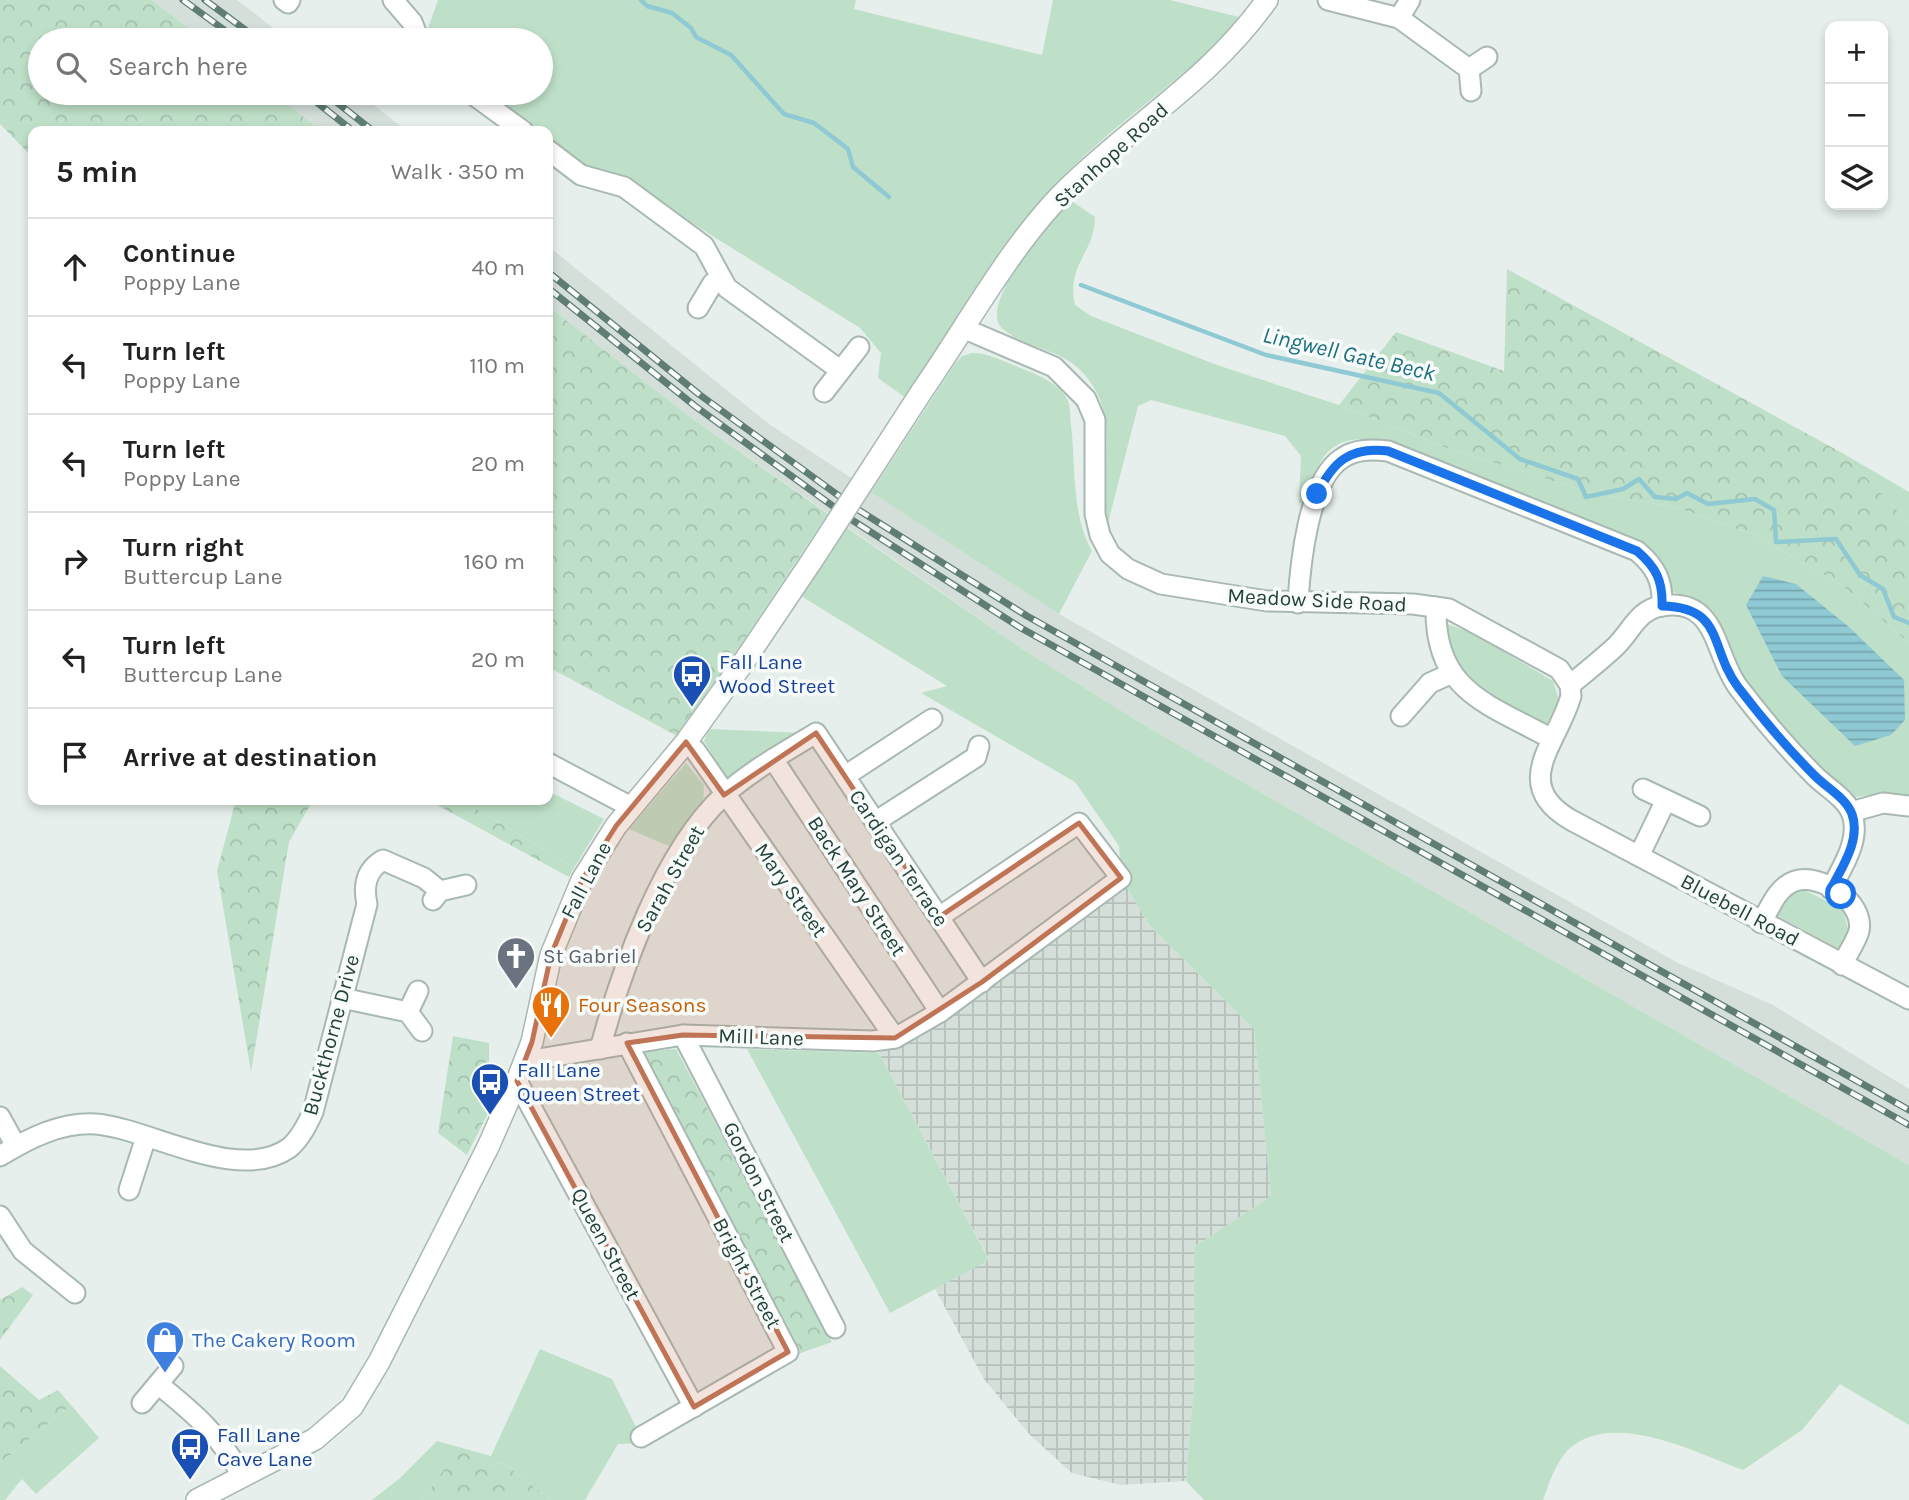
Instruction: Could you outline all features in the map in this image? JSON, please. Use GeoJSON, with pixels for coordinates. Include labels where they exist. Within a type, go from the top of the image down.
{"type":"FeatureCollection","features":[{"type":"Feature","properties":{"kind":"street"},"geometry":{"type":"LineString","coordinates":[[284,0],[288,3],[290,0]]}},
{"type":"Feature","properties":{"kind":"street"},"geometry":{"type":"LineString","coordinates":[[393,0],[414,28]]}},
{"type":"Feature","properties":{"kind":"street","name":"Stanhope Road"},"geometry":{"type":"LineString","coordinates":[[922,391],[1037,224],[1069,187],[1188,88],[1252,20],[1267,0]]}},
{"type":"Feature","properties":{"kind":"street"},"geometry":{"type":"LineString","coordinates":[[1328,0],[1399,18],[1469,69],[1471,91]]}},
{"type":"Feature","properties":{"kind":"street"},"geometry":{"type":"LineString","coordinates":[[1399,18],[1410,0]]}},
{"type":"Feature","properties":{"kind":"street"},"geometry":{"type":"LineString","coordinates":[[1469,69],[1487,57]]}},
{"type":"Feature","properties":{"kind":"street"},"geometry":{"type":"LineString","coordinates":[[487,105],[516,126]]}},
{"type":"Feature","properties":{"kind":"street"},"geometry":{"type":"LineString","coordinates":[[553,154],[581,175],[624,187],[704,246],[720,280],[727,288],[840,370]]}},
{"type":"Feature","properties":{"kind":"street"},"geometry":{"type":"LineString","coordinates":[[698,308],[713,283],[720,280]]}},
{"type":"Feature","properties":{"kind":"street","name":"Meadow Side Road"},"geometry":{"type":"LineString","coordinates":[[965,329],[1054,368],[1086,399],[1095,420],[1095,514],[1110,554],[1128,569],[1161,584],[1195,592],[1298,603],[1436,607],[1449,610],[1559,669],[1570,685]]}},
{"type":"Feature","properties":{"kind":"street"},"geometry":{"type":"LineString","coordinates":[[824,392],[859,347]]}},
{"type":"Feature","properties":{"kind":"street","name":"Fall Lane"},"geometry":{"type":"LineString","coordinates":[[197,1500],[315,1439],[352,1406],[384,1351],[488,1147],[521,1071],[551,955],[582,880],[631,807],[686,742],[811,562],[922,391]]}},
{"type":"Feature","properties":{"kind":"street"},"geometry":{"type":"LineString","coordinates":[[1298,603],[1300,566],[1317,494],[1339,460],[1357,451],[1371,449],[1388,451],[1637,551],[1658,574],[1663,588],[1662,606]]}},
{"type":"Feature","properties":{"kind":"street"},"geometry":{"type":"LineString","coordinates":[[1436,607],[1435,627],[1450,674],[1491,707],[1548,746],[1569,706],[1570,685],[1620,642],[1645,612],[1662,606],[1689,608],[1702,615],[1712,627],[1721,656],[1738,688],[1814,775],[1846,803],[1851,812],[1854,838],[1831,889]]}},
{"type":"Feature","properties":{"kind":"street"},"geometry":{"type":"LineString","coordinates":[[1401,716],[1430,683],[1450,674]]}},
{"type":"Feature","properties":{"kind":"street"},"geometry":{"type":"LineString","coordinates":[[845,776],[932,719]]}},
{"type":"Feature","properties":{"kind":"street","name":"Cardigan Terrace"},"geometry":{"type":"LineString","coordinates":[[816,733],[982,982]]}},
{"type":"Feature","properties":{"kind":"street","name":"Sarah Street"},"geometry":{"type":"LineString","coordinates":[[600,1049],[624,968],[640,930],[682,852],[706,815],[724,795],[773,759],[816,733]]}},
{"type":"Feature","properties":{"kind":"street","name":"Mary Street"},"geometry":{"type":"LineString","coordinates":[[686,742],[695,750],[895,1038]]}},
{"type":"Feature","properties":{"kind":"street"},"geometry":{"type":"LineString","coordinates":[[875,822],[976,757],[979,746]]}},
{"type":"Feature","properties":{"kind":"street","name":"Bluebell Road"},"geometry":{"type":"LineString","coordinates":[[1548,746],[1540,780],[1550,805],[1572,820],[1761,923],[1909,999]]}},
{"type":"Feature","properties":{"kind":"street","name":"Back Mary Street"},"geometry":{"type":"LineString","coordinates":[[773,759],[940,1012]]}},
{"type":"Feature","properties":{"kind":"street"},"geometry":{"type":"LineString","coordinates":[[553,766],[631,807]]}},
{"type":"Feature","properties":{"kind":"street"},"geometry":{"type":"LineString","coordinates":[[1643,789],[1700,816]]}},
{"type":"Feature","properties":{"kind":"street"},"geometry":{"type":"LineString","coordinates":[[1639,856],[1666,800]]}},
{"type":"Feature","properties":{"kind":"street"},"geometry":{"type":"LineString","coordinates":[[1851,812],[1883,803],[1909,806]]}},
{"type":"Feature","properties":{"kind":"street","name":"Mill Lane"},"geometry":{"type":"LineString","coordinates":[[521,1071],[600,1049],[683,1035],[873,1041],[895,1038],[940,1012],[1121,877],[1079,823],[939,917]]}},
{"type":"Feature","properties":{"kind":"street","name":"Buckthorne Drive"},"geometry":{"type":"LineString","coordinates":[[0,1117],[8,1151],[46,1132],[70,1125],[97,1124],[220,1157],[246,1161],[271,1157],[290,1147],[313,1112],[367,904],[364,890],[367,877],[383,852],[424,877],[436,896],[466,885]]}},
{"type":"Feature","properties":{"kind":"street"},"geometry":{"type":"LineString","coordinates":[[1761,923],[1777,895],[1795,881],[1817,882],[1831,889],[1850,901],[1859,921],[1858,932],[1842,965]]}},
{"type":"Feature","properties":{"kind":"street"},"geometry":{"type":"LineString","coordinates":[[408,1012],[418,991]]}},
{"type":"Feature","properties":{"kind":"street"},"geometry":{"type":"LineString","coordinates":[[342,998],[408,1012],[422,1031]]}},
{"type":"Feature","properties":{"kind":"street","name":"Gordon Street"},"geometry":{"type":"LineString","coordinates":[[683,1035],[835,1328]]}},
{"type":"Feature","properties":{"kind":"street","name":"Bright Street"},"geometry":{"type":"LineString","coordinates":[[627,1043],[788,1352],[641,1437]]}},
{"type":"Feature","properties":{"kind":"street","name":"Queen Street"},"geometry":{"type":"LineString","coordinates":[[521,1071],[694,1406]]}},
{"type":"Feature","properties":{"kind":"street"},"geometry":{"type":"LineString","coordinates":[[130,1190],[146,1137]]}},
{"type":"Feature","properties":{"kind":"street"},"geometry":{"type":"LineString","coordinates":[[0,1216],[37,1276],[75,1293]]}},
{"type":"Feature","properties":{"kind":"street"},"geometry":{"type":"LineString","coordinates":[[142,1403],[173,1366]]}},
{"type":"Feature","properties":{"kind":"street"},"geometry":{"type":"LineString","coordinates":[[158,1384],[197,1415],[219,1439],[242,1476]]}},
{"type":"Feature","properties":{"kind":"highlighted area"},"geometry":{"type":"Polygon","coordinates":[[[816,733],[939,917],[1079,823],[1121,878],[982,982],[895,1038],[683,1035],[627,1043],[788,1352],[694,1407],[517,1081],[532,1042],[551,955],[582,880],[616,826],[686,742],[724,795],[816,733]]]}},
{"type":"Feature","properties":{"kind":"shaded area"},"geometry":{"type":"Polygon","coordinates":[[[152,0],[237,0],[273,28],[188,28],[152,0]]]}},
{"type":"Feature","properties":{"kind":"shaded area"},"geometry":{"type":"Polygon","coordinates":[[[288,105],[373,105],[401,126],[315,126],[288,105]]]}},
{"type":"Feature","properties":{"kind":"shaded area"},"geometry":{"type":"Polygon","coordinates":[[[553,250],[769,424],[1059,614],[1678,963],[1773,1005],[1909,1089],[1909,1165],[1149,728],[1021,648],[686,414],[553,310],[553,250]]]}},
{"type":"Feature","properties":{"kind":"shaded area"},"geometry":{"type":"Polygon","coordinates":[[[1121,878],[1150,926],[1254,1029],[1271,1196],[1194,1247],[1194,1380],[1186,1481],[1121,1485],[1072,1473],[1030,1435],[984,1379],[935,1289],[989,1259],[879,1053],[1121,878]]]}},
{"type":"Feature","properties":{"kind":"green space"},"geometry":{"type":"Polygon","coordinates":[[[0,0],[152,0],[188,28],[28,28],[28,105],[288,105],[315,126],[28,126],[28,153],[0,124],[0,0]]]}},
{"type":"Feature","properties":{"kind":"green space"},"geometry":{"type":"Polygon","coordinates":[[[438,0],[856,0],[854,9],[1042,55],[1053,0],[1170,0],[1243,18],[1196,63],[1095,146],[1048,192],[991,265],[906,398],[878,378],[881,353],[860,328],[663,205],[635,182],[593,172],[553,142],[553,126],[532,126],[504,105],[553,105],[553,28],[428,28],[438,0]]]}},
{"type":"Feature","properties":{"kind":"green space"},"geometry":{"type":"Polygon","coordinates":[[[1070,200],[1095,217],[1091,240],[1077,269],[1073,291],[1075,305],[1091,316],[1217,365],[1339,405],[1447,448],[1595,494],[1675,507],[1757,536],[1843,586],[1909,643],[1909,798],[1880,794],[1855,797],[1820,768],[1742,681],[1689,599],[1672,591],[1663,571],[1642,545],[1385,441],[1352,440],[1330,450],[1316,471],[1309,503],[1299,503],[1301,456],[1285,436],[1151,400],[1138,406],[1108,523],[1107,436],[1101,402],[1093,386],[1073,364],[1016,338],[1004,330],[997,319],[999,303],[1019,264],[1070,200]]]}},
{"type":"Feature","properties":{"kind":"green space"},"geometry":{"type":"Polygon","coordinates":[[[1507,269],[1844,454],[1909,523],[1909,643],[1843,586],[1757,536],[1675,507],[1595,494],[1447,448],[1339,405],[1396,332],[1504,371],[1507,269]]]}},
{"type":"Feature","properties":{"kind":"green space"},"geometry":{"type":"Polygon","coordinates":[[[553,310],[686,414],[828,514],[679,737],[553,670],[553,310]]]}},
{"type":"Feature","properties":{"kind":"green space"},"geometry":{"type":"Polygon","coordinates":[[[972,353],[995,358],[1052,383],[1068,402],[1077,506],[1085,537],[1092,551],[1059,614],[871,492],[955,364],[962,356],[972,353]]]}},
{"type":"Feature","properties":{"kind":"green space"},"geometry":{"type":"Polygon","coordinates":[[[1844,454],[1909,492],[1909,523],[1844,454]]]}},
{"type":"Feature","properties":{"kind":"green space"},"geometry":{"type":"Polygon","coordinates":[[[846,527],[1021,648],[1149,728],[1909,1165],[1909,1425],[1840,1384],[1802,1430],[1743,1470],[1656,1438],[1609,1433],[1588,1437],[1565,1453],[1550,1480],[1543,1500],[1204,1500],[1186,1481],[1194,1380],[1194,1247],[1271,1196],[1254,1029],[1150,926],[1121,878],[1119,846],[1075,782],[921,693],[947,686],[801,596],[846,527]]]}},
{"type":"Feature","properties":{"kind":"green space"},"geometry":{"type":"Polygon","coordinates":[[[1447,624],[1474,634],[1553,681],[1559,699],[1545,728],[1494,701],[1464,676],[1453,661],[1447,643],[1447,624]]]}},
{"type":"Feature","properties":{"kind":"green space"},"geometry":{"type":"Polygon","coordinates":[[[709,729],[803,733],[728,780],[704,741],[709,729]]]}},
{"type":"Feature","properties":{"kind":"green space"},"geometry":{"type":"Polygon","coordinates":[[[686,763],[704,785],[703,810],[680,851],[629,829],[686,763]]]}},
{"type":"Feature","properties":{"kind":"green space"},"geometry":{"type":"Polygon","coordinates":[[[553,794],[604,819],[574,868],[470,805],[553,805],[553,794]]]}},
{"type":"Feature","properties":{"kind":"green space"},"geometry":{"type":"Polygon","coordinates":[[[235,805],[310,805],[289,842],[251,1072],[217,871],[235,805]]]}},
{"type":"Feature","properties":{"kind":"green space"},"geometry":{"type":"Polygon","coordinates":[[[437,805],[470,805],[574,868],[569,877],[437,805]]]}},
{"type":"Feature","properties":{"kind":"green space"},"geometry":{"type":"Polygon","coordinates":[[[1802,889],[1843,909],[1848,929],[1839,949],[1776,915],[1785,897],[1802,889]]]}},
{"type":"Feature","properties":{"kind":"green space"},"geometry":{"type":"Polygon","coordinates":[[[453,1036],[489,1043],[489,1075],[503,1083],[467,1155],[438,1133],[453,1036]]]}},
{"type":"Feature","properties":{"kind":"green space"},"geometry":{"type":"Polygon","coordinates":[[[676,1049],[832,1342],[798,1354],[639,1058],[643,1052],[676,1049]]]}},
{"type":"Feature","properties":{"kind":"green space"},"geometry":{"type":"Polygon","coordinates":[[[747,1049],[879,1053],[989,1260],[890,1313],[747,1049]]]}},
{"type":"Feature","properties":{"kind":"green space"},"geometry":{"type":"Polygon","coordinates":[[[22,1287],[33,1295],[0,1340],[0,1300],[22,1287]]]}},
{"type":"Feature","properties":{"kind":"green space"},"geometry":{"type":"Polygon","coordinates":[[[540,1349],[612,1379],[641,1437],[648,1443],[618,1444],[585,1500],[552,1500],[502,1463],[493,1465],[459,1450],[422,1500],[372,1500],[399,1479],[437,1441],[491,1456],[540,1349]]]}},
{"type":"Feature","properties":{"kind":"green space"},"geometry":{"type":"Polygon","coordinates":[[[0,1366],[39,1400],[58,1390],[71,1405],[0,1463],[0,1366]]]}},
{"type":"Feature","properties":{"kind":"green space"},"geometry":{"type":"Polygon","coordinates":[[[71,1405],[99,1438],[36,1494],[22,1479],[5,1500],[0,1500],[0,1463],[71,1405]]]}},
{"type":"Feature","properties":{"kind":"green space"},"geometry":{"type":"Polygon","coordinates":[[[459,1449],[493,1465],[502,1463],[552,1500],[422,1500],[459,1449]]]}},
{"type":"Feature","properties":{"kind":"water"},"geometry":{"type":"Polygon","coordinates":[[[1763,576],[1796,584],[1849,627],[1904,680],[1905,720],[1891,735],[1855,746],[1782,676],[1746,605],[1763,576]]]}},
{"type":"Feature","properties":{"kind":"waterway"},"geometry":{"type":"LineString","coordinates":[[641,0],[647,6],[672,13],[691,28],[696,37],[731,55],[784,114],[814,123],[848,149],[853,167],[889,197]]}},
{"type":"Feature","properties":{"kind":"waterway","name":"Lingwell Gate Beck"},"geometry":{"type":"LineString","coordinates":[[1081,285],[1266,355],[1439,393],[1520,459],[1578,479],[1586,497],[1623,489],[1639,479],[1655,497],[1676,499],[1687,493],[1708,504],[1755,499],[1774,510],[1776,542],[1836,539],[1860,575],[1883,589],[1894,617],[1909,623]]}},
{"type":"Feature","properties":{"kind":"railway"},"geometry":{"type":"LineString","coordinates":[[183,0],[222,28]]}},
{"type":"Feature","properties":{"kind":"railway"},"geometry":{"type":"LineString","coordinates":[[205,0],[243,28]]}},
{"type":"Feature","properties":{"kind":"railway"},"geometry":{"type":"LineString","coordinates":[[320,105],[347,126]]}},
{"type":"Feature","properties":{"kind":"railway"},"geometry":{"type":"LineString","coordinates":[[340,105],[367,126]]}},
{"type":"Feature","properties":{"kind":"railway"},"geometry":{"type":"LineString","coordinates":[[553,276],[700,395],[857,509],[1027,616],[1909,1110]]}},
{"type":"Feature","properties":{"kind":"railway"},"geometry":{"type":"LineString","coordinates":[[553,292],[695,406],[852,520],[1021,628],[1909,1125]]}},
{"type":"Feature","properties":{"kind":"place","name":"Fall Lane Wood Street"},"geometry":{"type":"Point","coordinates":[692,708]}},
{"type":"Feature","properties":{"kind":"place","name":"St Gabriel"},"geometry":{"type":"Point","coordinates":[516,990]}},
{"type":"Feature","properties":{"kind":"place","name":"Four Seasons"},"geometry":{"type":"Point","coordinates":[551,1039]}},
{"type":"Feature","properties":{"kind":"place","name":"Fall Lane Queen Street"},"geometry":{"type":"Point","coordinates":[490,1116]}},
{"type":"Feature","properties":{"kind":"place","name":"The Cakery Room"},"geometry":{"type":"Point","coordinates":[165,1374]}},
{"type":"Feature","properties":{"kind":"place","name":"Fall Lane Cave Lane"},"geometry":{"type":"Point","coordinates":[190,1481]}},
{"type":"Feature","properties":{"kind":"route"},"geometry":{"type":"LineString","coordinates":[[1317,494],[1327,474],[1339,460],[1357,451],[1388,451],[1637,551],[1649,561],[1658,574],[1663,588],[1662,606],[1689,608],[1702,615],[1712,627],[1721,656],[1738,688],[1814,775],[1846,803],[1854,823],[1854,838],[1831,889],[1841,894]]}}]}
